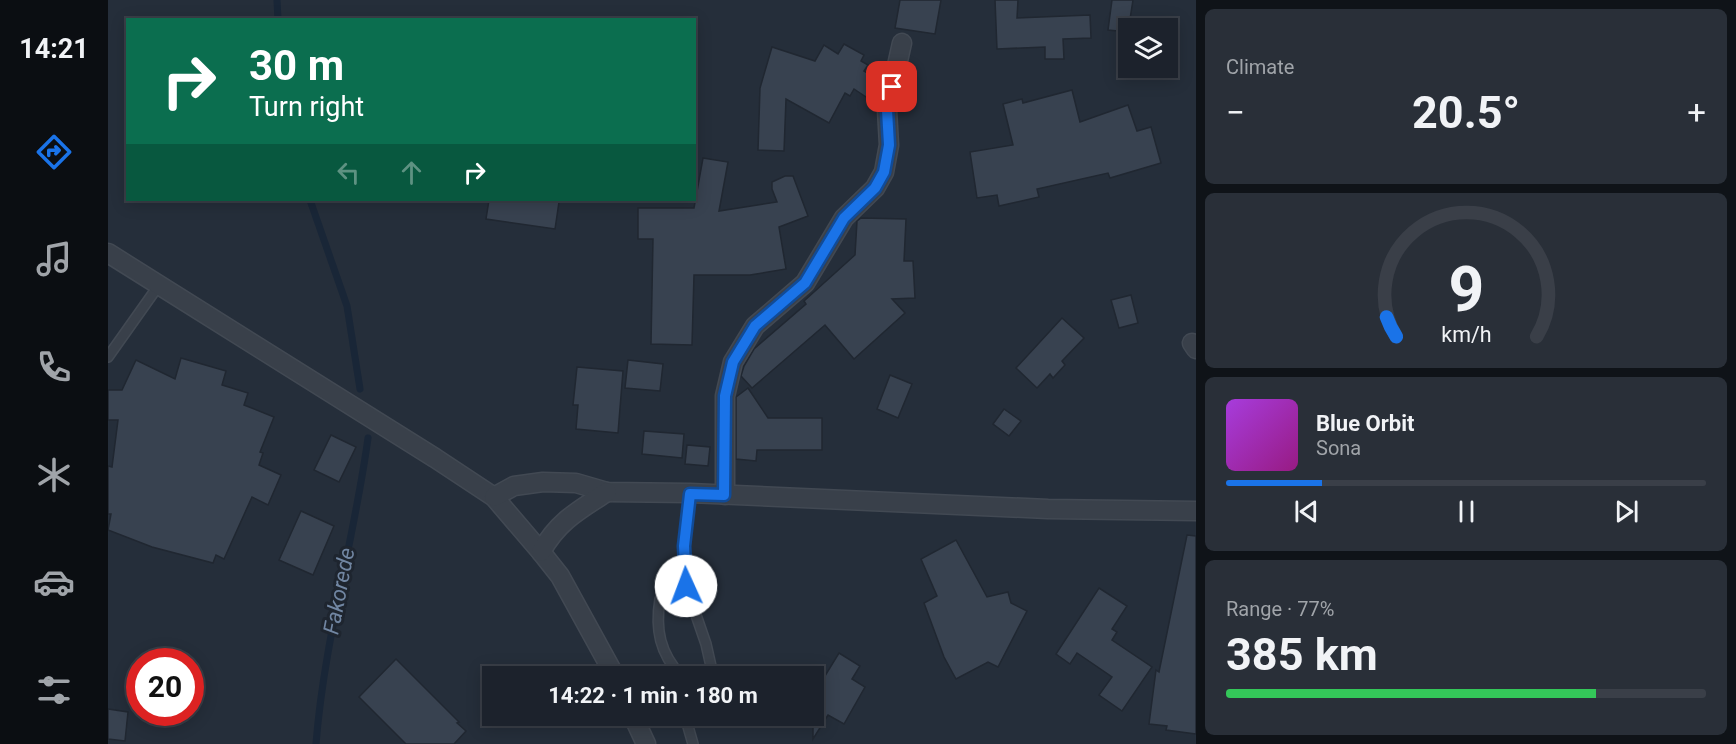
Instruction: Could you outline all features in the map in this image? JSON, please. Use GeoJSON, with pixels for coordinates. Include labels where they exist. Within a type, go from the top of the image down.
{"type":"FeatureCollection","features":[{"type":"Feature","properties":{"kind":"street"},"geometry":{"type":"LineString","coordinates":[[724,495],[725,396],[733,362],[755,326],[805,283],[844,218],[875,188],[884,172],[889,145],[887,110],[902,43]]}},
{"type":"Feature","properties":{"kind":"street"},"geometry":{"type":"LineString","coordinates":[[108,253],[494,497],[560,576],[610,666]]}},
{"type":"Feature","properties":{"kind":"street"},"geometry":{"type":"LineString","coordinates":[[494,497],[514,486],[543,482],[576,483],[607,492],[1048,509],[1196,511]]}},
{"type":"Feature","properties":{"kind":"street"},"geometry":{"type":"LineString","coordinates":[[541,552],[559,524],[607,492]]}},
{"type":"Feature","properties":{"kind":"street"},"geometry":{"type":"LineString","coordinates":[[638,726],[646,744]]}},
{"type":"Feature","properties":{"kind":"lane"},"geometry":{"type":"LineString","coordinates":[[108,357],[159,285]]}},
{"type":"Feature","properties":{"kind":"lane"},"geometry":{"type":"LineString","coordinates":[[690,494],[684,546],[686,586],[706,644],[711,666]]}},
{"type":"Feature","properties":{"kind":"lane"},"geometry":{"type":"LineString","coordinates":[[672,666],[662,646],[657,620],[660,599],[686,586]]}},
{"type":"Feature","properties":{"kind":"lane"},"geometry":{"type":"LineString","coordinates":[[688,726],[693,744]]}},
{"type":"Feature","properties":{"kind":"building"},"geometry":{"type":"Polygon","coordinates":[[[900,0],[941,0],[935,34],[895,28],[900,0]]]}},
{"type":"Feature","properties":{"kind":"building"},"geometry":{"type":"Polygon","coordinates":[[[995,0],[1018,0],[1017,18],[1090,15],[1091,38],[1063,39],[1064,59],[1045,59],[1045,47],[997,49],[995,0]]]}},
{"type":"Feature","properties":{"kind":"building"},"geometry":{"type":"Polygon","coordinates":[[[1112,0],[1133,0],[1130,18],[1118,18],[1118,31],[1108,30],[1112,0]]]}},
{"type":"Feature","properties":{"kind":"building"},"geometry":{"type":"Polygon","coordinates":[[[844,44],[864,55],[861,61],[868,65],[864,71],[877,79],[866,97],[854,89],[850,96],[845,93],[829,123],[786,99],[784,151],[758,150],[760,88],[772,47],[815,61],[824,45],[838,54],[844,44]]]}},
{"type":"Feature","properties":{"kind":"building"},"geometry":{"type":"Polygon","coordinates":[[[1072,90],[1080,122],[1128,105],[1137,131],[1151,127],[1161,163],[1110,178],[1108,173],[1037,189],[1039,197],[999,206],[997,195],[977,198],[970,152],[1013,145],[1003,104],[1022,99],[1023,103],[1072,90]]]}},
{"type":"Feature","properties":{"kind":"building"},"geometry":{"type":"Polygon","coordinates":[[[703,158],[728,162],[719,211],[777,202],[772,182],[785,176],[793,176],[808,216],[779,227],[786,269],[750,275],[694,275],[692,345],[651,344],[653,239],[638,239],[638,208],[694,208],[703,158]]]}},
{"type":"Feature","properties":{"kind":"building"},"geometry":{"type":"Polygon","coordinates":[[[489,201],[559,202],[555,229],[486,219],[489,201]]]}},
{"type":"Feature","properties":{"kind":"building"},"geometry":{"type":"Polygon","coordinates":[[[861,218],[906,219],[904,261],[913,261],[915,298],[892,299],[905,313],[854,359],[825,325],[752,388],[741,376],[754,349],[806,304],[804,301],[855,255],[857,221],[861,218]]]}},
{"type":"Feature","properties":{"kind":"building"},"geometry":{"type":"Polygon","coordinates":[[[1131,295],[1138,323],[1119,328],[1111,300],[1131,295]]]}},
{"type":"Feature","properties":{"kind":"building"},"geometry":{"type":"Polygon","coordinates":[[[1062,318],[1084,338],[1062,361],[1065,365],[1053,378],[1050,374],[1037,388],[1016,368],[1062,318]]]}},
{"type":"Feature","properties":{"kind":"building"},"geometry":{"type":"Polygon","coordinates":[[[181,358],[226,371],[222,385],[248,393],[244,405],[274,417],[260,452],[263,453],[259,465],[281,475],[268,505],[252,497],[224,559],[216,555],[213,563],[152,547],[108,530],[111,514],[108,514],[108,466],[112,467],[118,420],[108,420],[108,390],[122,390],[136,360],[175,379],[181,358]]]}},
{"type":"Feature","properties":{"kind":"building"},"geometry":{"type":"Polygon","coordinates":[[[628,360],[663,364],[660,391],[625,388],[628,360]]]}},
{"type":"Feature","properties":{"kind":"building"},"geometry":{"type":"Polygon","coordinates":[[[577,367],[623,371],[618,433],[576,429],[578,405],[573,405],[577,367]]]}},
{"type":"Feature","properties":{"kind":"building"},"geometry":{"type":"Polygon","coordinates":[[[890,375],[912,384],[898,418],[877,409],[890,375]]]}},
{"type":"Feature","properties":{"kind":"building"},"geometry":{"type":"Polygon","coordinates":[[[748,388],[768,418],[822,418],[822,450],[757,450],[756,461],[736,459],[736,397],[748,388]]]}},
{"type":"Feature","properties":{"kind":"building"},"geometry":{"type":"Polygon","coordinates":[[[1004,409],[1021,421],[1009,436],[993,424],[1004,409]]]}},
{"type":"Feature","properties":{"kind":"building"},"geometry":{"type":"Polygon","coordinates":[[[644,431],[684,434],[682,458],[642,454],[644,431]]]}},
{"type":"Feature","properties":{"kind":"building"},"geometry":{"type":"Polygon","coordinates":[[[331,435],[356,447],[339,482],[314,470],[331,435]]]}},
{"type":"Feature","properties":{"kind":"building"},"geometry":{"type":"Polygon","coordinates":[[[687,445],[710,447],[708,466],[685,464],[687,445]]]}},
{"type":"Feature","properties":{"kind":"building"},"geometry":{"type":"Polygon","coordinates":[[[301,511],[334,526],[313,575],[279,560],[301,511]]]}},
{"type":"Feature","properties":{"kind":"building"},"geometry":{"type":"Polygon","coordinates":[[[1187,535],[1196,536],[1196,734],[1166,730],[1167,726],[1149,724],[1156,670],[1159,672],[1187,535]]]}},
{"type":"Feature","properties":{"kind":"building"},"geometry":{"type":"Polygon","coordinates":[[[956,540],[987,597],[1008,592],[1011,603],[1027,611],[998,667],[988,662],[956,679],[944,657],[924,603],[937,596],[921,559],[956,540]]]}},
{"type":"Feature","properties":{"kind":"building"},"geometry":{"type":"Polygon","coordinates":[[[1099,588],[1127,606],[1112,629],[1117,632],[1112,640],[1152,667],[1122,711],[1099,695],[1112,677],[1077,653],[1070,664],[1056,654],[1099,588]]]}},
{"type":"Feature","properties":{"kind":"building"},"geometry":{"type":"Polygon","coordinates":[[[839,653],[860,666],[852,679],[865,687],[844,724],[828,715],[824,721],[825,676],[839,653]]]}},
{"type":"Feature","properties":{"kind":"building"},"geometry":{"type":"Polygon","coordinates":[[[396,659],[466,731],[454,744],[406,744],[359,697],[396,659]]]}},
{"type":"Feature","properties":{"kind":"building"},"geometry":{"type":"Polygon","coordinates":[[[108,709],[126,712],[125,741],[108,739],[108,709]]]}},
{"type":"Feature","properties":{"kind":"building"},"geometry":{"type":"Polygon","coordinates":[[[813,726],[821,726],[813,739],[813,726]]]}},
{"type":"Feature","properties":{"kind":"waterway","name":"Fakorede"},"geometry":{"type":"LineString","coordinates":[[277,0],[278,18]]}},
{"type":"Feature","properties":{"kind":"waterway","name":"Fakorede"},"geometry":{"type":"LineString","coordinates":[[310,201],[347,306],[360,389]]}},
{"type":"Feature","properties":{"kind":"waterway","name":"Fakorede"},"geometry":{"type":"LineString","coordinates":[[316,744],[332,629],[368,438]]}},
{"type":"Feature","properties":{"kind":"route"},"geometry":{"type":"LineString","coordinates":[[686,586],[684,546],[690,494],[724,495],[725,396],[733,362],[755,326],[805,283],[844,218],[875,188],[884,172],[889,145],[887,110],[892,87]]}}]}
